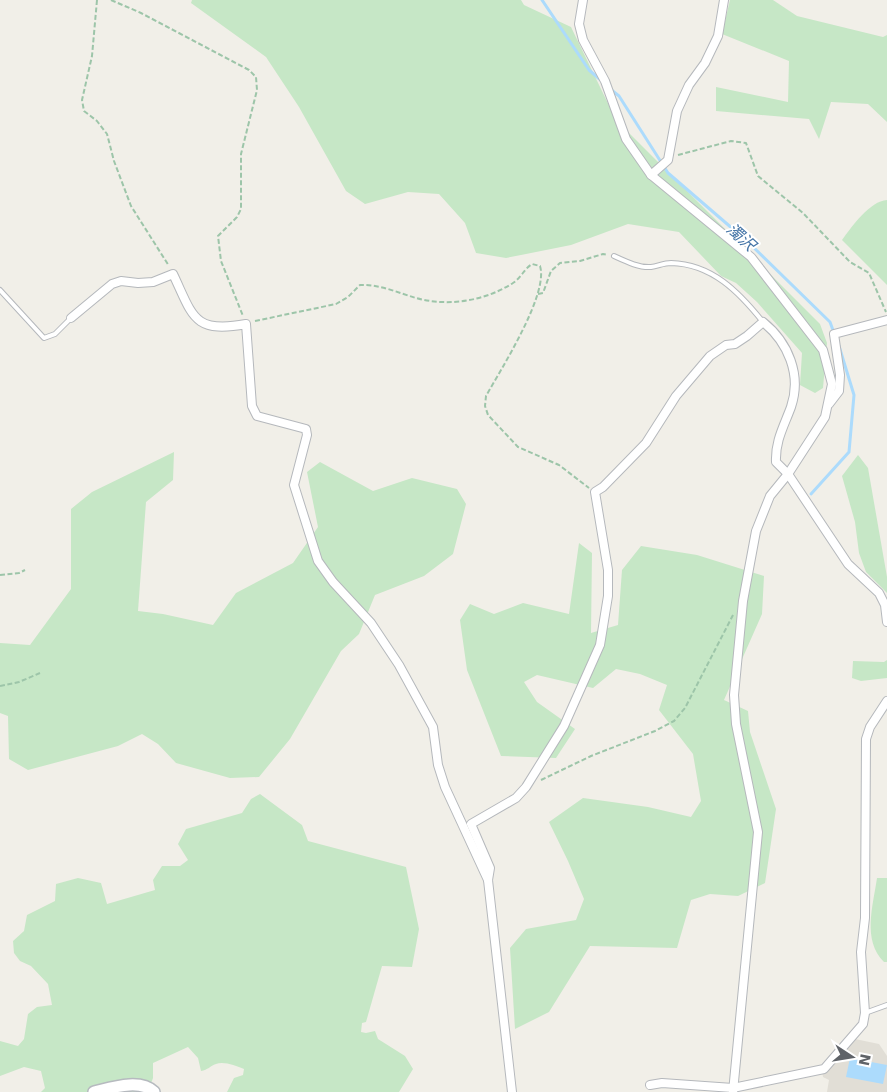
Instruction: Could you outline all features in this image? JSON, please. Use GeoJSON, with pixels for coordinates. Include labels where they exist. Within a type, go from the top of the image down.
{"type":"FeatureCollection","features":[{"type":"Feature","properties":{"kind":"street"},"geometry":{"type":"LineString","coordinates":[[583,0],[579,24],[583,40],[604,81],[626,139],[651,175],[751,258],[823,350],[832,384],[825,417],[788,474],[770,496],[756,531],[743,601],[734,695],[736,724],[758,832],[733,1090]]}},
{"type":"Feature","properties":{"kind":"street"},"geometry":{"type":"LineString","coordinates":[[651,175],[668,159],[677,111],[689,85],[705,63],[718,36],[724,0]]}},
{"type":"Feature","properties":{"kind":"street"},"geometry":{"type":"LineString","coordinates":[[72,318],[112,284],[121,281],[153,282],[173,274],[191,312],[199,322],[212,327],[246,324],[252,406],[257,416],[306,429],[307,435],[294,485],[318,561],[333,582],[358,606],[376,630],[399,665],[433,727],[438,766],[445,787],[488,880]]}},
{"type":"Feature","properties":{"kind":"street"},"geometry":{"type":"LineString","coordinates":[[828,406],[839,391],[840,376],[834,334],[887,320]]}},
{"type":"Feature","properties":{"kind":"street"},"geometry":{"type":"LineString","coordinates":[[512,1092],[488,880],[490,868],[471,824],[516,798],[526,787],[564,726],[600,645],[608,596],[608,570],[595,492],[603,487],[646,443],[676,396],[710,356],[726,345],[735,344],[763,322],[775,331],[789,353],[793,368],[793,396],[779,434],[775,451],[776,462],[788,474],[848,564],[878,592],[885,605],[887,622]]}},
{"type":"Feature","properties":{"kind":"street"},"geometry":{"type":"LineString","coordinates":[[650,1084],[662,1083],[733,1090],[824,1068],[863,1024],[865,1012],[861,952],[865,918],[866,739],[870,726],[887,701]]}},
{"type":"Feature","properties":{"kind":"street"},"geometry":{"type":"LineString","coordinates":[[94,1092],[126,1085],[141,1086],[154,1092]]}},
{"type":"Feature","properties":{"kind":"lane"},"geometry":{"type":"LineString","coordinates":[[614,256],[649,267],[670,263],[695,268],[714,275],[743,297],[763,322]]}},
{"type":"Feature","properties":{"kind":"lane"},"geometry":{"type":"LineString","coordinates":[[0,290],[44,338],[55,334],[72,318]]}},
{"type":"Feature","properties":{"kind":"lane"},"geometry":{"type":"LineString","coordinates":[[865,1012],[887,1005]]}},
{"type":"Feature","properties":{"kind":"path"},"geometry":{"type":"LineString","coordinates":[[97,0],[92,56],[82,100],[84,111],[97,121],[107,134],[114,162],[131,206],[173,274]]}},
{"type":"Feature","properties":{"kind":"path"},"geometry":{"type":"LineString","coordinates":[[110,0],[249,70],[256,77],[256,90],[241,154],[241,209],[238,217],[218,236],[222,261],[246,324],[336,304],[348,297],[360,285],[424,299],[466,301],[483,298],[516,282],[525,268],[532,264],[540,266],[543,274],[538,294],[530,313],[486,396],[485,406],[488,414],[518,447],[559,465],[595,492]]}},
{"type":"Feature","properties":{"kind":"path"},"geometry":{"type":"LineString","coordinates":[[668,159],[731,142],[746,143],[758,176],[803,213],[850,262],[869,273],[887,313]]}},
{"type":"Feature","properties":{"kind":"path"},"geometry":{"type":"LineString","coordinates":[[538,294],[542,293],[551,271],[560,263],[580,261],[603,254],[614,256]]}},
{"type":"Feature","properties":{"kind":"path"},"geometry":{"type":"LineString","coordinates":[[0,575],[19,573],[26,570]]}},
{"type":"Feature","properties":{"kind":"path"},"geometry":{"type":"LineString","coordinates":[[526,787],[530,788],[546,777],[600,752],[655,731],[674,721],[685,708],[740,600],[743,601]]}},
{"type":"Feature","properties":{"kind":"path"},"geometry":{"type":"LineString","coordinates":[[0,686],[18,682],[40,673]]}},
{"type":"Feature","properties":{"kind":"shaded area"},"geometry":{"type":"Polygon","coordinates":[[[855,1039],[879,1044],[887,1056],[887,1092],[827,1092],[829,1080],[823,1077],[822,1071],[855,1039]]]}},
{"type":"Feature","properties":{"kind":"green space"},"geometry":{"type":"Polygon","coordinates":[[[192,0],[521,0],[524,5],[571,27],[616,120],[820,324],[827,343],[823,388],[815,393],[800,385],[802,353],[757,302],[736,283],[721,276],[679,232],[628,224],[571,245],[506,258],[476,253],[465,223],[439,194],[408,192],[365,204],[346,191],[299,107],[266,57],[191,3],[192,0]]]}},
{"type":"Feature","properties":{"kind":"green space"},"geometry":{"type":"Polygon","coordinates":[[[730,0],[773,0],[797,16],[883,37],[887,35],[887,122],[868,104],[831,102],[819,139],[809,119],[716,111],[716,87],[788,102],[789,61],[722,34],[730,0]]]}},
{"type":"Feature","properties":{"kind":"green space"},"geometry":{"type":"Polygon","coordinates":[[[887,200],[887,285],[842,240],[868,209],[881,201],[887,200]]]}},
{"type":"Feature","properties":{"kind":"green space"},"geometry":{"type":"Polygon","coordinates":[[[174,452],[173,480],[146,502],[138,611],[163,614],[213,625],[236,593],[293,563],[318,527],[307,472],[320,462],[373,491],[412,478],[457,489],[466,504],[453,554],[424,576],[375,595],[359,634],[341,651],[290,739],[259,777],[230,778],[176,763],[158,744],[142,734],[118,746],[28,770],[9,759],[8,716],[0,713],[0,643],[30,645],[71,589],[71,509],[92,492],[174,452]]]}},
{"type":"Feature","properties":{"kind":"green space"},"geometry":{"type":"Polygon","coordinates":[[[858,455],[868,468],[887,577],[887,593],[866,572],[859,553],[855,522],[842,476],[858,455]]]}},
{"type":"Feature","properties":{"kind":"green space"},"geometry":{"type":"Polygon","coordinates":[[[579,543],[592,553],[591,633],[618,625],[622,570],[641,546],[697,555],[764,576],[762,614],[724,700],[748,711],[750,732],[776,809],[765,883],[738,896],[710,894],[691,900],[677,948],[590,946],[549,1012],[515,1029],[510,948],[526,929],[576,920],[584,899],[549,822],[583,798],[648,807],[691,817],[701,801],[693,754],[659,710],[667,685],[640,674],[616,669],[593,688],[537,675],[524,682],[537,702],[575,729],[556,758],[501,756],[467,670],[460,620],[470,604],[494,614],[523,603],[569,614],[579,543]]]}},
{"type":"Feature","properties":{"kind":"green space"},"geometry":{"type":"Polygon","coordinates":[[[887,660],[887,678],[861,681],[852,678],[853,661],[884,662],[887,660]]]}},
{"type":"Feature","properties":{"kind":"green space"},"geometry":{"type":"Polygon","coordinates":[[[260,794],[302,825],[308,841],[406,867],[419,929],[412,967],[382,966],[366,1022],[362,1023],[361,1032],[375,1031],[378,1039],[405,1056],[413,1069],[399,1092],[227,1092],[234,1078],[243,1075],[244,1069],[230,1064],[219,1063],[201,1071],[198,1058],[188,1047],[153,1063],[153,1078],[148,1092],[41,1092],[45,1088],[41,1071],[24,1067],[0,1076],[0,1041],[18,1046],[24,1039],[28,1014],[37,1007],[52,1005],[48,984],[31,966],[20,961],[14,953],[13,941],[24,931],[27,915],[55,901],[56,884],[78,878],[101,883],[107,904],[155,890],[153,880],[162,866],[180,866],[188,860],[178,844],[186,829],[242,813],[251,799],[260,794]]]}},
{"type":"Feature","properties":{"kind":"green space"},"geometry":{"type":"Polygon","coordinates":[[[877,878],[887,878],[887,962],[884,962],[877,953],[871,933],[877,878]]]}},
{"type":"Feature","properties":{"kind":"water"},"geometry":{"type":"Polygon","coordinates":[[[850,1058],[887,1065],[883,1084],[846,1077],[850,1058]]]}},
{"type":"Feature","properties":{"kind":"waterway","name":"濁沢"},"geometry":{"type":"LineString","coordinates":[[542,0],[589,70],[603,82]]}},
{"type":"Feature","properties":{"kind":"waterway","name":"濁沢"},"geometry":{"type":"LineString","coordinates":[[609,88],[619,96],[668,173],[748,242],[830,322],[834,333]]}},
{"type":"Feature","properties":{"kind":"waterway","name":"濁沢"},"geometry":{"type":"LineString","coordinates":[[811,494],[849,452],[854,395],[839,346]]}}]}
